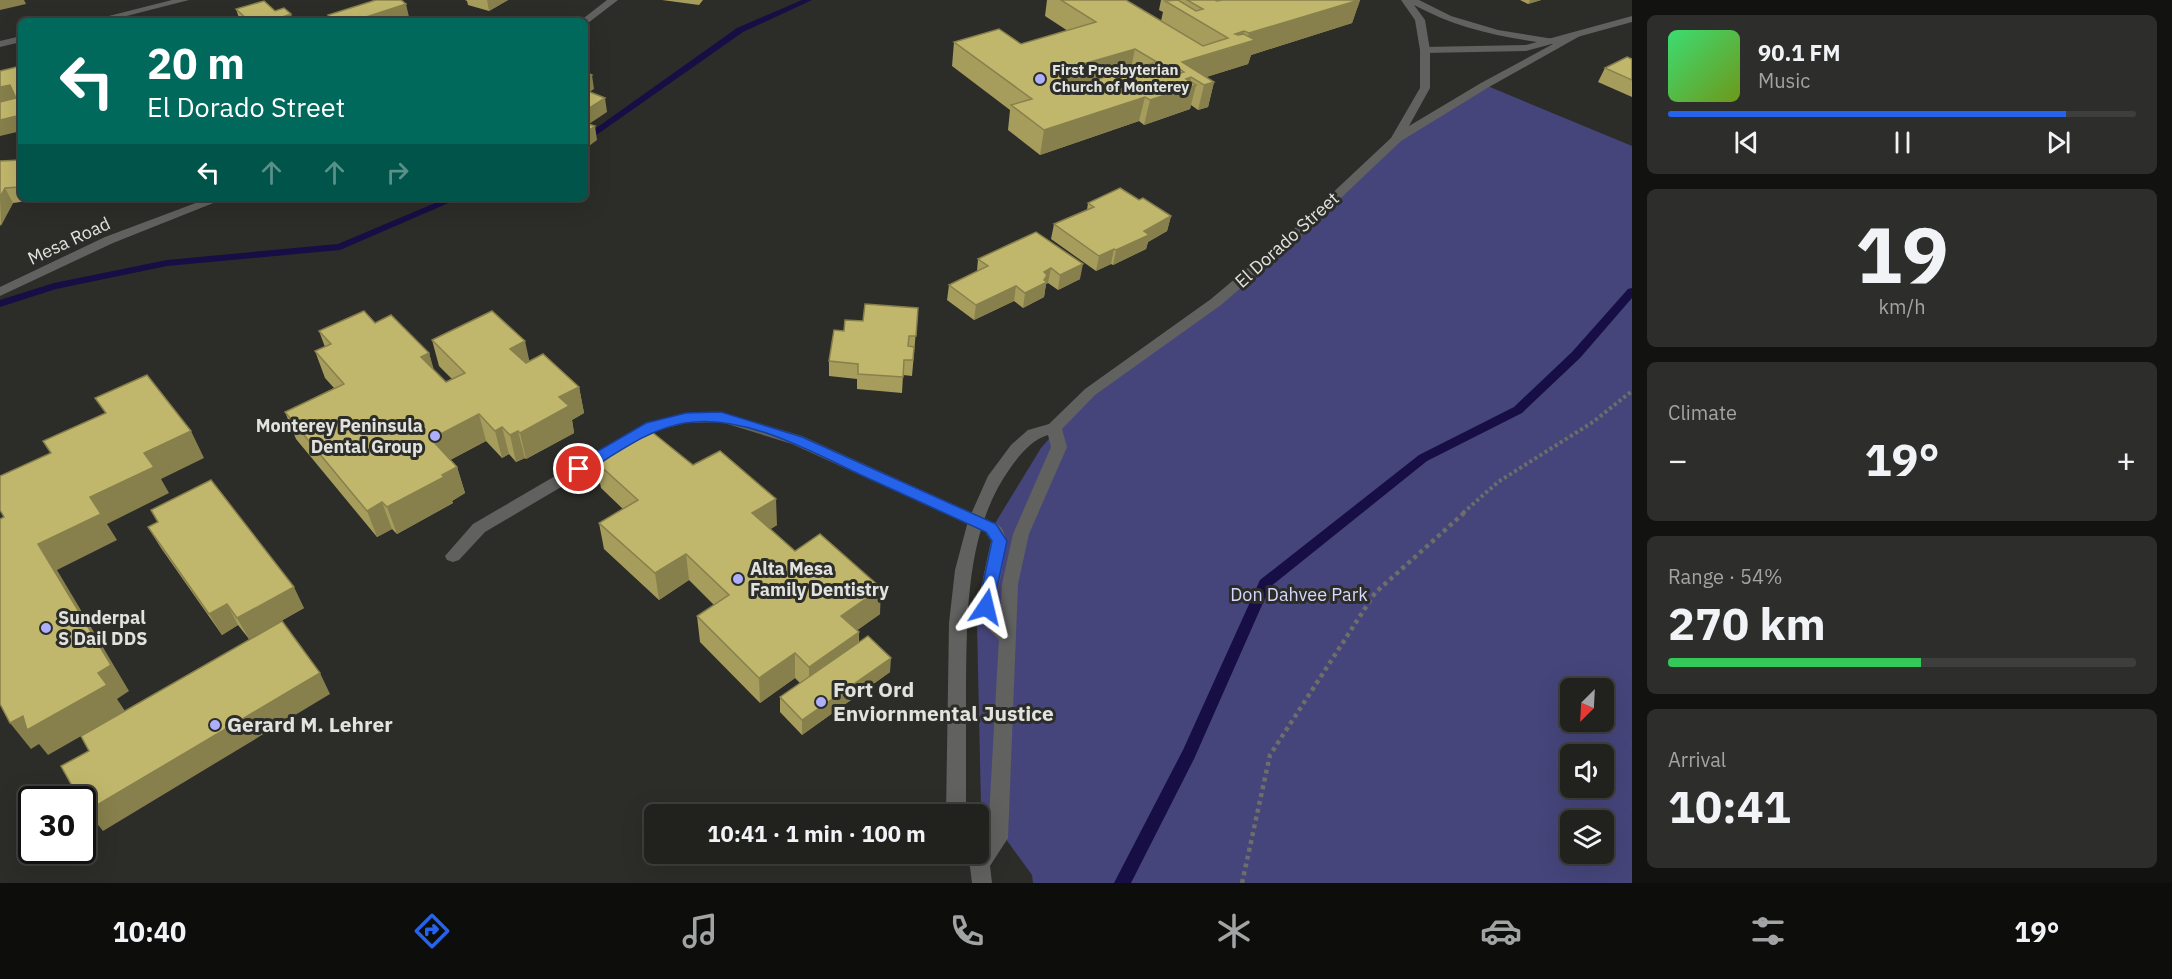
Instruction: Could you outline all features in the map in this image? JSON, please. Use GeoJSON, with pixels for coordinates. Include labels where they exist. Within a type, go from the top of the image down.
{"type":"FeatureCollection","features":[{"type":"Feature","properties":{"kind":"street"},"geometry":{"type":"LineString","coordinates":[[107,18],[184,0]]}},
{"type":"Feature","properties":{"kind":"street"},"geometry":{"type":"LineString","coordinates":[[588,19],[614,0]]}},
{"type":"Feature","properties":{"kind":"street","name":"El Dorado Street"},"geometry":{"type":"LineString","coordinates":[[956,804],[958,623],[963,570],[976,521],[996,476],[1016,449],[1033,434],[1054,428],[1090,392],[1216,302],[1299,232],[1396,140],[1425,88],[1425,50],[1420,20],[1406,0]]}},
{"type":"Feature","properties":{"kind":"street"},"geometry":{"type":"LineString","coordinates":[[1412,0],[1453,21],[1488,32],[1555,41]]}},
{"type":"Feature","properties":{"kind":"street"},"geometry":{"type":"LineString","coordinates":[[1425,50],[1526,48],[1632,19]]}},
{"type":"Feature","properties":{"kind":"street"},"geometry":{"type":"LineString","coordinates":[[1396,140],[1485,85],[1575,36]]}},
{"type":"Feature","properties":{"kind":"street"},"geometry":{"type":"LineString","coordinates":[[0,44],[18,40]]}},
{"type":"Feature","properties":{"kind":"street","name":"Mesa Road"},"geometry":{"type":"LineString","coordinates":[[0,292],[109,240],[212,201]]}},
{"type":"Feature","properties":{"kind":"street"},"geometry":{"type":"LineString","coordinates":[[453,556],[479,528],[651,427],[686,418],[721,417],[797,440],[991,528],[999,541],[986,607],[990,620],[1007,637]]}},
{"type":"Feature","properties":{"kind":"street"},"geometry":{"type":"LineString","coordinates":[[978,867],[998,838],[1010,584],[1021,534],[1059,447],[1054,428]]}},
{"type":"Feature","properties":{"kind":"path"},"geometry":{"type":"LineString","coordinates":[[1242,883],[1270,756],[1375,593],[1498,482],[1593,423],[1632,391]]}},
{"type":"Feature","properties":{"kind":"green space","name":"Don Dahvee Park"},"geometry":{"type":"Polygon","coordinates":[[[1485,85],[1632,146],[1632,883],[1033,883],[1032,875],[989,816],[989,804],[981,804],[977,625],[994,525],[1041,448],[1090,392],[1216,302],[1396,140],[1485,85]]]}},
{"type":"Feature","properties":{"kind":"building"},"geometry":{"type":"Polygon","coordinates":[[[376,0],[401,0],[406,4],[363,18],[332,18],[328,15],[376,0]]]}},
{"type":"Feature","properties":{"kind":"building"},"geometry":{"type":"Polygon","coordinates":[[[1061,0],[1126,0],[1203,46],[1228,38],[1165,1],[1178,0],[1196,11],[1203,9],[1187,0],[1359,0],[1249,33],[1244,31],[1235,34],[1244,34],[1255,40],[1182,62],[1214,82],[1204,85],[1191,77],[1186,79],[1196,85],[1150,100],[1145,97],[1044,130],[1011,105],[1032,99],[954,42],[999,29],[1021,44],[1096,22],[1061,0]],[[1135,49],[1055,72],[1074,86],[1157,62],[1135,49]],[[1174,65],[1167,67],[1178,74],[1184,72],[1174,65]]]}},
{"type":"Feature","properties":{"kind":"building"},"geometry":{"type":"Polygon","coordinates":[[[264,1],[275,11],[284,8],[291,14],[283,18],[246,18],[236,9],[264,1]]]}},
{"type":"Feature","properties":{"kind":"building"},"geometry":{"type":"Polygon","coordinates":[[[1627,57],[1632,59],[1632,80],[1605,68],[1627,57]]]}},
{"type":"Feature","properties":{"kind":"building"},"geometry":{"type":"Polygon","coordinates":[[[18,67],[18,116],[0,120],[0,102],[16,98],[10,85],[0,87],[0,71],[18,67]]]}},
{"type":"Feature","properties":{"kind":"building"},"geometry":{"type":"Polygon","coordinates":[[[588,91],[605,98],[588,109],[588,91]]]}},
{"type":"Feature","properties":{"kind":"building"},"geometry":{"type":"Polygon","coordinates":[[[588,124],[595,126],[588,131],[588,124]]]}},
{"type":"Feature","properties":{"kind":"building"},"geometry":{"type":"Polygon","coordinates":[[[18,160],[18,187],[5,188],[0,197],[0,161],[18,160]]]}},
{"type":"Feature","properties":{"kind":"building"},"geometry":{"type":"Polygon","coordinates":[[[1120,188],[1139,200],[1143,198],[1171,216],[1144,231],[1149,235],[1099,256],[1054,224],[1094,207],[1088,203],[1120,188]]]}},
{"type":"Feature","properties":{"kind":"building"},"geometry":{"type":"Polygon","coordinates":[[[1036,232],[1083,264],[1060,275],[1051,268],[1044,272],[1047,275],[1044,280],[1047,282],[1025,293],[1016,286],[976,305],[949,285],[988,266],[978,259],[1036,232]]]}},
{"type":"Feature","properties":{"kind":"building"},"geometry":{"type":"Polygon","coordinates":[[[865,304],[918,308],[916,336],[909,336],[908,346],[914,347],[913,360],[904,360],[903,377],[858,374],[858,364],[829,361],[834,330],[844,331],[845,320],[863,321],[865,304]]]}},
{"type":"Feature","properties":{"kind":"building","name":"Monterey Peninsula Dental Group"},"geometry":{"type":"Polygon","coordinates":[[[364,311],[375,323],[391,315],[429,353],[421,357],[446,382],[465,373],[432,340],[492,311],[525,341],[510,349],[526,363],[543,354],[579,387],[559,397],[569,406],[520,433],[518,431],[510,435],[502,427],[495,431],[479,414],[431,439],[457,467],[442,475],[444,477],[387,507],[382,502],[367,511],[285,412],[344,384],[315,351],[331,344],[319,331],[364,311]]]}},
{"type":"Feature","properties":{"kind":"building","name":"Sunderpal S Dail DDS"},"geometry":{"type":"Polygon","coordinates":[[[147,375],[191,431],[144,453],[154,467],[90,497],[101,514],[38,544],[111,665],[98,673],[107,685],[27,730],[23,716],[10,723],[0,704],[0,519],[4,517],[0,510],[0,476],[51,453],[43,441],[106,413],[95,398],[147,375]]]}},
{"type":"Feature","properties":{"kind":"building","name":"Alta Mesa Family Dentistry"},"geometry":{"type":"Polygon","coordinates":[[[647,428],[693,465],[720,451],[776,499],[752,513],[795,551],[820,534],[881,588],[841,616],[859,632],[809,667],[795,653],[759,678],[697,616],[729,595],[686,554],[655,573],[599,523],[638,500],[596,462],[647,428]]]}},
{"type":"Feature","properties":{"kind":"building"},"geometry":{"type":"Polygon","coordinates":[[[211,480],[294,587],[237,618],[227,604],[209,614],[148,527],[158,522],[151,510],[211,480]]]}},
{"type":"Feature","properties":{"kind":"building"},"geometry":{"type":"Polygon","coordinates":[[[282,621],[320,673],[96,806],[96,786],[72,786],[61,766],[89,751],[81,736],[282,621]]]}},
{"type":"Feature","properties":{"kind":"building"},"geometry":{"type":"Polygon","coordinates":[[[868,636],[891,658],[802,720],[780,697],[868,636]]]}},
{"type":"Feature","properties":{"kind":"waterway"},"geometry":{"type":"LineString","coordinates":[[588,138],[740,30],[808,0]]}},
{"type":"Feature","properties":{"kind":"waterway"},"geometry":{"type":"LineString","coordinates":[[0,304],[54,286],[167,263],[340,247],[448,201]]}},
{"type":"Feature","properties":{"kind":"waterway"},"geometry":{"type":"LineString","coordinates":[[1122,883],[1189,754],[1265,584],[1423,458],[1518,410],[1576,355],[1632,291]]}},
{"type":"Feature","properties":{"kind":"place","name":"First Presbyterian Church of Monterey"},"geometry":{"type":"Point","coordinates":[1040,79]}},
{"type":"Feature","properties":{"kind":"place","name":"Monterey Peninsula Dental Group"},"geometry":{"type":"Point","coordinates":[435,436]}},
{"type":"Feature","properties":{"kind":"place","name":"Alta Mesa Family Dentistry"},"geometry":{"type":"Point","coordinates":[738,579]}},
{"type":"Feature","properties":{"kind":"place","name":"Sunderpal S Dail DDS"},"geometry":{"type":"Point","coordinates":[46,628]}},
{"type":"Feature","properties":{"kind":"place","name":"Fort Ord Enviornmental Justice"},"geometry":{"type":"Point","coordinates":[821,702]}},
{"type":"Feature","properties":{"kind":"place","name":"Gerard M. Lehrer"},"geometry":{"type":"Point","coordinates":[215,725]}},
{"type":"Feature","properties":{"kind":"route"},"geometry":{"type":"LineString","coordinates":[[579,469],[651,427],[668,422],[686,418],[721,417],[753,425],[797,440],[991,528],[996,532],[999,541],[986,607]]}}]}
